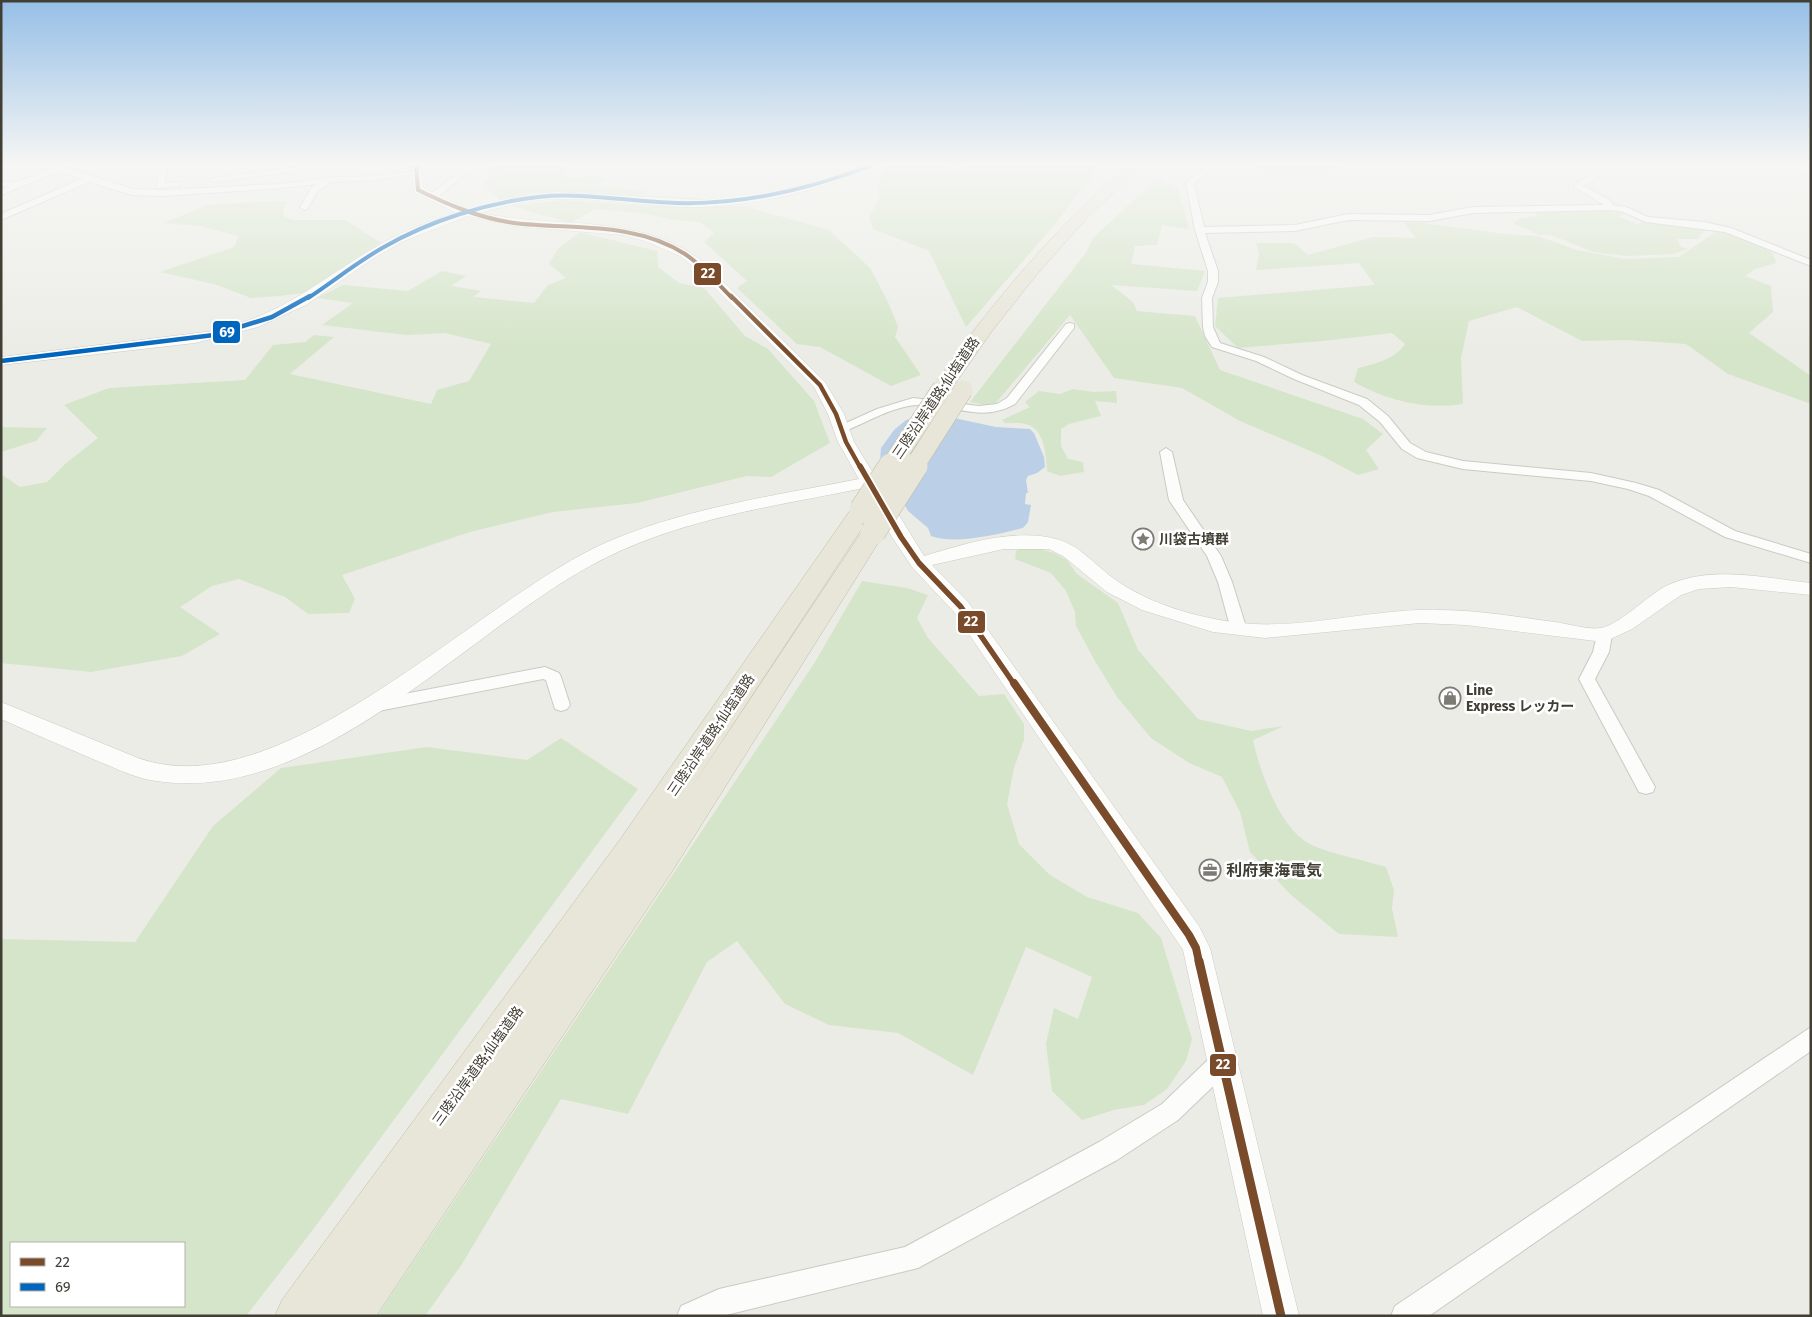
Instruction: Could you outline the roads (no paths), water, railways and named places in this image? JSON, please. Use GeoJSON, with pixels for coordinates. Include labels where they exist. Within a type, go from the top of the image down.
{"type":"FeatureCollection","features":[{"type":"Feature","properties":{"kind":"highway","name":"三陸沿岸道路;仙塩道路"},"geometry":{"type":"LineString","coordinates":[[298,1316],[631,851],[868,508],[960,383],[976,339],[1021,280],[1070,226]]}},
{"type":"Feature","properties":{"kind":"highway"},"geometry":{"type":"LineString","coordinates":[[1007,326],[1074,239],[1086,226]]}},
{"type":"Feature","properties":{"kind":"highway","name":"三陸沿岸道路;仙塩道路"},"geometry":{"type":"LineString","coordinates":[[349,1316],[661,860],[868,508]]}},
{"type":"Feature","properties":{"kind":"street"},"geometry":{"type":"LineString","coordinates":[[1,361],[178,341],[221,334],[290,308],[402,237],[432,226]]}},
{"type":"Feature","properties":{"kind":"street"},"geometry":{"type":"LineString","coordinates":[[568,226],[623,231],[670,246],[684,253],[699,265],[820,385],[830,402],[841,428],[868,508],[961,607],[1189,935],[1199,961],[1281,1316]]}},
{"type":"Feature","properties":{"kind":"street"},"geometry":{"type":"LineString","coordinates":[[1199,226],[1208,249],[1213,272],[1213,282],[1207,298],[1208,327],[1210,336],[1216,345],[1260,359],[1298,377],[1363,402],[1384,419],[1406,446],[1422,455],[1463,466],[1590,477],[1631,486],[1654,493],[1730,534],[1811,559]]}},
{"type":"Feature","properties":{"kind":"street"},"geometry":{"type":"LineString","coordinates":[[1200,230],[1302,226]]}},
{"type":"Feature","properties":{"kind":"street"},"geometry":{"type":"LineString","coordinates":[[1711,226],[1728,230],[1811,264]]}},
{"type":"Feature","properties":{"kind":"street"},"geometry":{"type":"LineString","coordinates":[[841,428],[920,401],[982,410],[1004,407],[1011,402],[1070,326]]}},
{"type":"Feature","properties":{"kind":"street"},"geometry":{"type":"LineString","coordinates":[[1166,452],[1176,500],[1214,556],[1225,582],[1239,630]]}},
{"type":"Feature","properties":{"kind":"street"},"geometry":{"type":"LineString","coordinates":[[1,710],[153,772],[181,775],[250,766],[293,751],[324,736],[371,706],[539,589],[610,548],[680,522],[868,508]]}},
{"type":"Feature","properties":{"kind":"street"},"geometry":{"type":"LineString","coordinates":[[919,563],[942,556],[1016,542],[1052,544],[1075,558],[1114,588],[1145,604],[1214,625],[1239,630],[1282,632],[1380,618],[1450,616],[1604,635],[1617,630],[1657,601],[1685,586],[1719,581],[1811,589]]}},
{"type":"Feature","properties":{"kind":"street"},"geometry":{"type":"LineString","coordinates":[[1604,635],[1602,652],[1587,679],[1646,787]]}},
{"type":"Feature","properties":{"kind":"street"},"geometry":{"type":"LineString","coordinates":[[371,706],[545,673],[553,677],[561,705]]}},
{"type":"Feature","properties":{"kind":"street"},"geometry":{"type":"LineString","coordinates":[[1405,1316],[1811,1038]]}},
{"type":"Feature","properties":{"kind":"street"},"geometry":{"type":"LineString","coordinates":[[691,1316],[719,1304],[910,1259],[1108,1151],[1170,1112],[1222,1062]]}},
{"type":"Feature","properties":{"kind":"water"},"geometry":{"type":"Polygon","coordinates":[[[913,418],[954,418],[996,427],[1030,429],[1034,433],[1044,457],[1045,467],[1037,473],[1028,476],[1026,480],[1028,493],[1026,493],[1025,504],[1031,505],[1028,522],[1023,528],[990,536],[964,539],[931,536],[928,528],[908,511],[880,461],[881,448],[894,430],[906,420],[913,418]]]}},
{"type":"Feature","properties":{"kind":"place","name":"川袋古墳群"},"geometry":{"type":"Point","coordinates":[1143,539]}},
{"type":"Feature","properties":{"kind":"place","name":"Line Express レッカー"},"geometry":{"type":"Point","coordinates":[1450,698]}},
{"type":"Feature","properties":{"kind":"place","name":"利府東海電気"},"geometry":{"type":"Point","coordinates":[1210,870]}}]}
